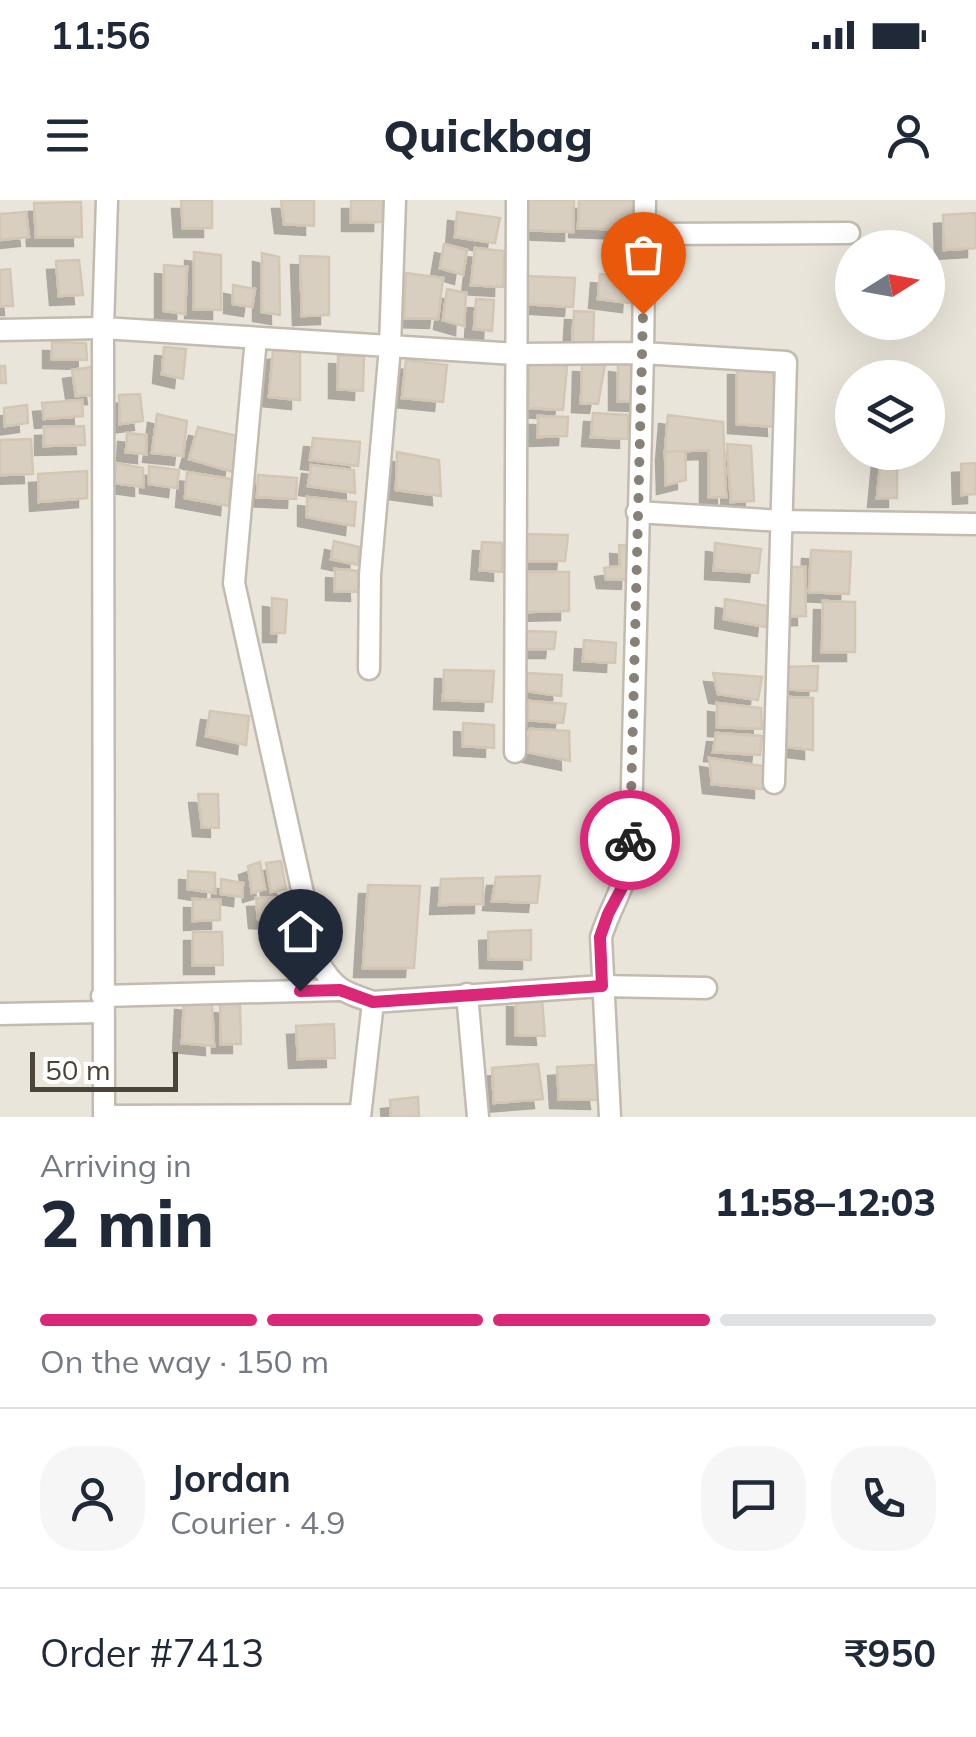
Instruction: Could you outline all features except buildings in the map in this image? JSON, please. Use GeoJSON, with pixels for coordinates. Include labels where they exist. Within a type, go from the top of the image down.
{"type":"FeatureCollection","features":[{"type":"Feature","properties":{"kind":"street"},"geometry":{"type":"LineString","coordinates":[[107,200],[104,1116],[360,1116],[373,1002]]}},
{"type":"Feature","properties":{"kind":"street"},"geometry":{"type":"LineString","coordinates":[[370,669],[370,575],[390,347],[395,200]]}},
{"type":"Feature","properties":{"kind":"street"},"geometry":{"type":"LineString","coordinates":[[515,752],[516,200]]}},
{"type":"Feature","properties":{"kind":"street"},"geometry":{"type":"LineString","coordinates":[[610,1117],[600,937],[625,882],[630,861],[644,200]]}},
{"type":"Feature","properties":{"kind":"street"},"geometry":{"type":"LineString","coordinates":[[644,234],[835,233]]}},
{"type":"Feature","properties":{"kind":"street"},"geometry":{"type":"LineString","coordinates":[[0,330],[104,328],[516,354],[643,353],[786,362],[774,783]]}},
{"type":"Feature","properties":{"kind":"street"},"geometry":{"type":"LineString","coordinates":[[256,338],[234,583],[318,961],[340,990]]}},
{"type":"Feature","properties":{"kind":"street"},"geometry":{"type":"LineString","coordinates":[[637,512],[782,521],[976,524]]}},
{"type":"Feature","properties":{"kind":"street"},"geometry":{"type":"LineString","coordinates":[[0,1014],[340,990],[373,1002],[602,986],[706,988]]}},
{"type":"Feature","properties":{"kind":"street"},"geometry":{"type":"LineString","coordinates":[[467,994],[478,1117]]}},
{"type":"Feature","properties":{"kind":"shaded area"},"geometry":{"type":"Polygon","coordinates":[[[0,200],[976,200],[976,1117],[0,1117],[0,200]]]}},
{"type":"Feature","properties":{"kind":"way so far"},"geometry":{"type":"LineString","coordinates":[[630,840],[643,314]]}},
{"type":"Feature","properties":{"kind":"route"},"geometry":{"type":"LineString","coordinates":[[300,991],[340,990],[373,1002],[602,986],[600,937],[625,882],[630,840]]}}]}
